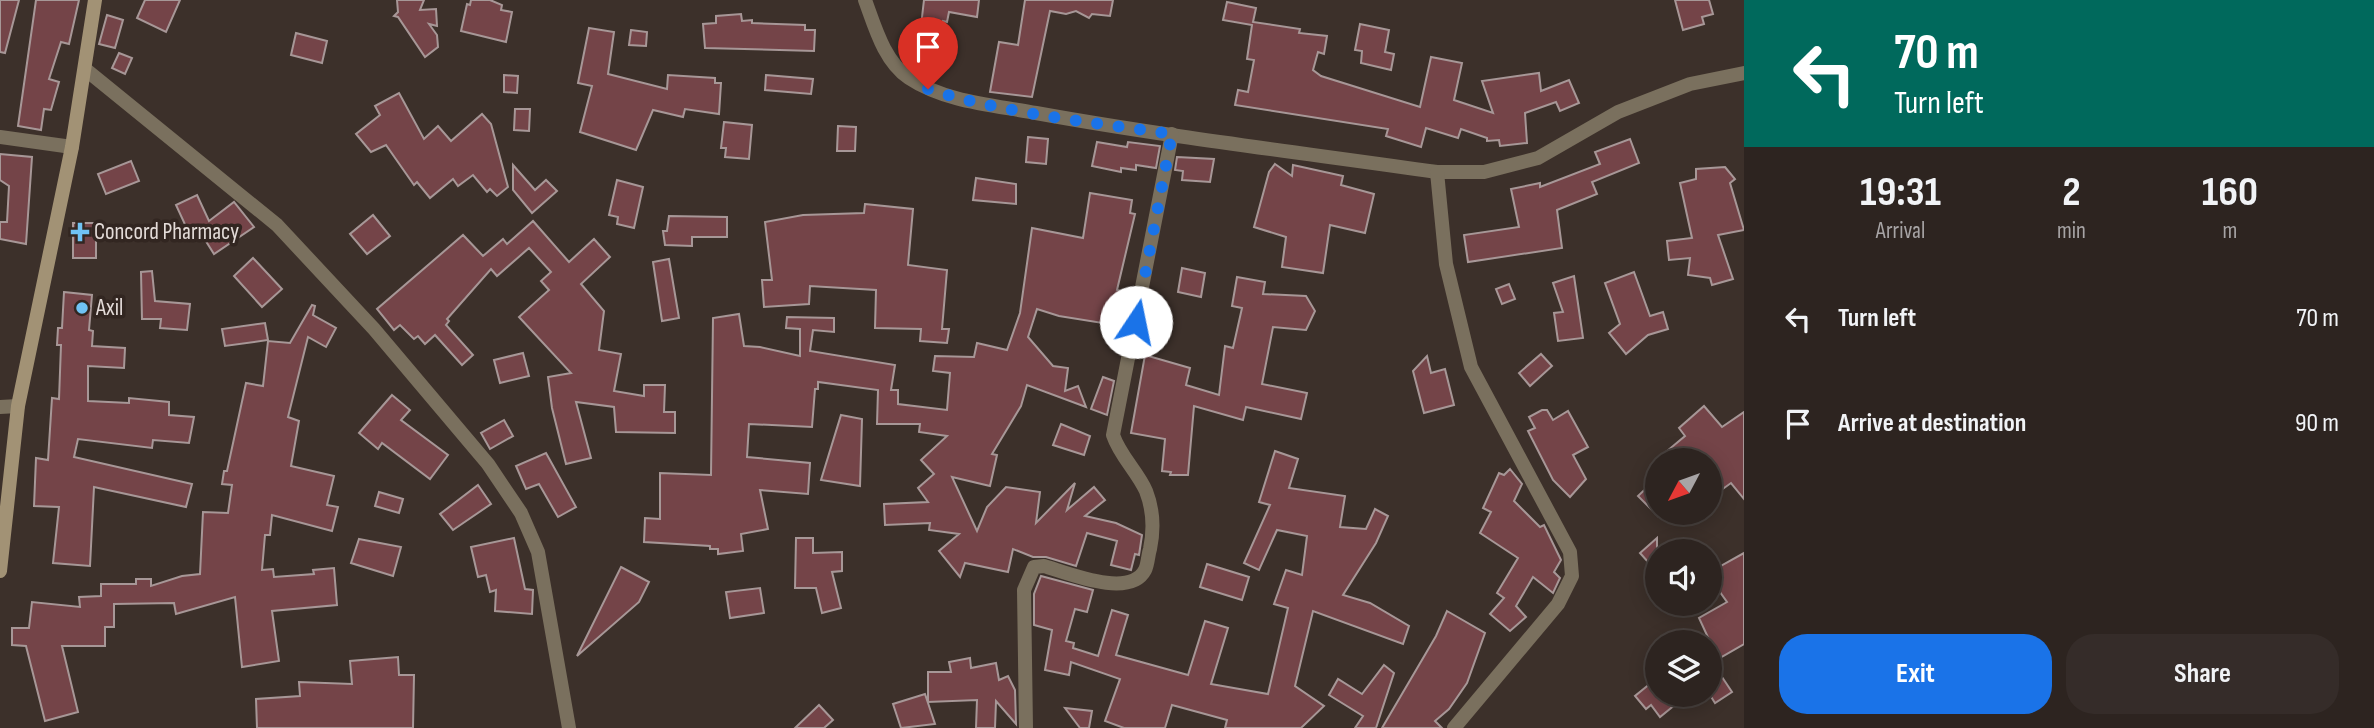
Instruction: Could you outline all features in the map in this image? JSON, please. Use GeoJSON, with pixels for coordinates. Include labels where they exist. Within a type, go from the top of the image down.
{"type":"FeatureCollection","features":[{"type":"Feature","properties":{"kind":"street"},"geometry":{"type":"LineString","coordinates":[[0,571],[18,407],[72,147],[95,0]]}},
{"type":"Feature","properties":{"kind":"street"},"geometry":{"type":"LineString","coordinates":[[865,0],[892,62],[907,77],[928,89],[956,98],[1172,134],[1437,172],[1483,172],[1538,158],[1618,112],[1690,84],[1744,73]]}},
{"type":"Feature","properties":{"kind":"street"},"geometry":{"type":"LineString","coordinates":[[85,69],[277,225],[374,329],[488,464],[521,513],[538,552],[569,728]]}},
{"type":"Feature","properties":{"kind":"street"},"geometry":{"type":"LineString","coordinates":[[1026,728],[1024,590],[1034,567],[1044,566],[1122,585],[1136,580],[1145,570],[1152,538],[1151,506],[1144,488],[1112,435],[1172,134]]}},
{"type":"Feature","properties":{"kind":"street"},"geometry":{"type":"LineString","coordinates":[[0,137],[72,147]]}},
{"type":"Feature","properties":{"kind":"street"},"geometry":{"type":"LineString","coordinates":[[1437,172],[1446,264],[1471,367],[1570,552],[1572,576],[1558,604],[1454,728]]}},
{"type":"Feature","properties":{"kind":"street"},"geometry":{"type":"LineString","coordinates":[[0,407],[18,407]]}},
{"type":"Feature","properties":{"kind":"building"},"geometry":{"type":"Polygon","coordinates":[[[0,0],[19,0],[5,53],[0,52],[0,0]]]}},
{"type":"Feature","properties":{"kind":"building"},"geometry":{"type":"Polygon","coordinates":[[[36,0],[79,0],[69,44],[61,42],[49,79],[59,82],[51,110],[44,109],[41,130],[18,126],[36,0]]]}},
{"type":"Feature","properties":{"kind":"building"},"geometry":{"type":"Polygon","coordinates":[[[145,0],[180,0],[166,32],[137,18],[145,0]]]}},
{"type":"Feature","properties":{"kind":"building"},"geometry":{"type":"Polygon","coordinates":[[[397,0],[424,0],[420,10],[436,9],[437,26],[429,24],[437,35],[438,47],[425,57],[398,17],[394,16],[398,12],[397,0]]]}},
{"type":"Feature","properties":{"kind":"building"},"geometry":{"type":"Polygon","coordinates":[[[471,0],[490,0],[502,5],[501,10],[512,12],[506,42],[461,31],[467,4],[470,5],[471,0]]]}},
{"type":"Feature","properties":{"kind":"building"},"geometry":{"type":"Polygon","coordinates":[[[924,0],[979,0],[977,17],[949,12],[947,22],[943,21],[941,69],[909,66],[910,42],[919,43],[924,0]]]}},
{"type":"Feature","properties":{"kind":"building"},"geometry":{"type":"Polygon","coordinates":[[[1025,0],[1113,0],[1110,16],[1092,14],[1089,18],[1076,11],[1066,14],[1050,11],[1032,97],[990,92],[999,42],[1018,45],[1025,0]]]}},
{"type":"Feature","properties":{"kind":"building"},"geometry":{"type":"Polygon","coordinates":[[[1675,0],[1709,0],[1713,14],[1702,17],[1704,24],[1683,30],[1675,0]]]}},
{"type":"Feature","properties":{"kind":"building"},"geometry":{"type":"Polygon","coordinates":[[[1227,2],[1256,8],[1253,22],[1300,29],[1299,33],[1327,36],[1324,54],[1318,52],[1313,70],[1321,76],[1420,107],[1431,57],[1462,63],[1454,100],[1493,113],[1482,81],[1539,73],[1541,91],[1569,80],[1579,103],[1560,111],[1556,102],[1525,113],[1527,143],[1500,146],[1499,140],[1487,141],[1487,138],[1461,129],[1458,138],[1426,128],[1421,147],[1386,136],[1388,129],[1235,105],[1238,90],[1248,92],[1254,60],[1247,59],[1252,25],[1223,20],[1227,2]]]}},
{"type":"Feature","properties":{"kind":"building"},"geometry":{"type":"Polygon","coordinates":[[[741,14],[742,21],[805,25],[805,30],[815,30],[814,51],[705,48],[703,24],[716,23],[716,16],[741,14]]]}},
{"type":"Feature","properties":{"kind":"building"},"geometry":{"type":"Polygon","coordinates":[[[107,15],[123,20],[115,48],[99,44],[107,15]]]}},
{"type":"Feature","properties":{"kind":"building"},"geometry":{"type":"Polygon","coordinates":[[[1360,24],[1389,30],[1385,52],[1394,54],[1391,70],[1361,63],[1362,51],[1355,50],[1360,24]]]}},
{"type":"Feature","properties":{"kind":"building"},"geometry":{"type":"Polygon","coordinates":[[[589,28],[614,32],[608,74],[667,89],[668,75],[715,78],[715,83],[721,83],[719,114],[685,109],[683,117],[653,110],[636,150],[580,132],[592,86],[578,83],[589,28]]]}},
{"type":"Feature","properties":{"kind":"building"},"geometry":{"type":"Polygon","coordinates":[[[631,30],[647,32],[646,46],[629,45],[631,30]]]}},
{"type":"Feature","properties":{"kind":"building"},"geometry":{"type":"Polygon","coordinates":[[[296,33],[327,41],[322,63],[291,55],[296,33]]]}},
{"type":"Feature","properties":{"kind":"building"},"geometry":{"type":"Polygon","coordinates":[[[119,53],[132,58],[125,74],[112,68],[119,53]]]}},
{"type":"Feature","properties":{"kind":"building"},"geometry":{"type":"Polygon","coordinates":[[[504,75],[518,76],[517,93],[504,92],[504,75]]]}},
{"type":"Feature","properties":{"kind":"building"},"geometry":{"type":"Polygon","coordinates":[[[766,75],[813,79],[811,94],[765,90],[766,75]]]}},
{"type":"Feature","properties":{"kind":"building"},"geometry":{"type":"Polygon","coordinates":[[[399,93],[424,139],[438,126],[451,141],[482,114],[491,124],[508,187],[497,196],[490,189],[487,192],[473,175],[458,186],[453,179],[430,198],[417,182],[414,185],[386,145],[371,152],[356,134],[380,115],[375,106],[399,93]]]}},
{"type":"Feature","properties":{"kind":"building"},"geometry":{"type":"Polygon","coordinates":[[[515,109],[530,109],[529,131],[514,130],[515,109]]]}},
{"type":"Feature","properties":{"kind":"building"},"geometry":{"type":"Polygon","coordinates":[[[724,122],[752,125],[749,159],[725,157],[726,148],[721,148],[724,122]]]}},
{"type":"Feature","properties":{"kind":"building"},"geometry":{"type":"Polygon","coordinates":[[[838,126],[856,127],[855,151],[837,151],[838,126]]]}},
{"type":"Feature","properties":{"kind":"building"},"geometry":{"type":"Polygon","coordinates":[[[1028,137],[1048,139],[1046,164],[1026,162],[1028,137]]]}},
{"type":"Feature","properties":{"kind":"building"},"geometry":{"type":"Polygon","coordinates":[[[1630,139],[1639,163],[1592,182],[1597,194],[1557,210],[1562,248],[1468,262],[1464,235],[1519,227],[1511,189],[1540,183],[1540,187],[1600,164],[1595,152],[1630,139]]]}},
{"type":"Feature","properties":{"kind":"building"},"geometry":{"type":"Polygon","coordinates":[[[1097,142],[1127,147],[1128,142],[1160,146],[1156,168],[1136,165],[1136,170],[1121,168],[1121,172],[1092,166],[1097,142]]]}},
{"type":"Feature","properties":{"kind":"building"},"geometry":{"type":"Polygon","coordinates":[[[0,154],[32,157],[26,244],[0,239],[0,222],[7,222],[9,186],[0,180],[0,154]]]}},
{"type":"Feature","properties":{"kind":"building"},"geometry":{"type":"Polygon","coordinates":[[[1177,157],[1214,159],[1210,182],[1182,180],[1183,171],[1175,170],[1177,157]]]}},
{"type":"Feature","properties":{"kind":"building"},"geometry":{"type":"Polygon","coordinates":[[[131,161],[139,181],[106,194],[98,174],[131,161]]]}},
{"type":"Feature","properties":{"kind":"building"},"geometry":{"type":"Polygon","coordinates":[[[1275,164],[1292,176],[1293,165],[1343,176],[1341,185],[1374,194],[1365,233],[1330,225],[1323,273],[1282,267],[1286,237],[1254,227],[1269,172],[1275,164]]]}},
{"type":"Feature","properties":{"kind":"building"},"geometry":{"type":"Polygon","coordinates":[[[513,165],[535,190],[546,180],[557,191],[532,213],[513,190],[513,165]]]}},
{"type":"Feature","properties":{"kind":"building"},"geometry":{"type":"Polygon","coordinates":[[[1725,167],[1735,179],[1730,183],[1744,230],[1718,235],[1733,279],[1712,285],[1710,278],[1688,275],[1690,258],[1669,260],[1667,241],[1692,238],[1680,183],[1696,179],[1696,169],[1725,167]]]}},
{"type":"Feature","properties":{"kind":"building"},"geometry":{"type":"Polygon","coordinates":[[[976,178],[1016,184],[1016,204],[973,200],[976,178]]]}},
{"type":"Feature","properties":{"kind":"building"},"geometry":{"type":"Polygon","coordinates":[[[617,180],[643,187],[634,228],[617,224],[618,217],[609,215],[617,180]]]}},
{"type":"Feature","properties":{"kind":"building"},"geometry":{"type":"Polygon","coordinates":[[[1090,193],[1132,200],[1130,213],[1135,214],[1117,290],[1124,291],[1119,337],[1103,334],[1103,323],[1059,316],[1037,309],[1028,337],[1053,366],[1068,368],[1065,391],[1078,386],[1086,407],[1027,385],[1021,406],[992,454],[997,455],[990,486],[952,477],[977,531],[987,507],[1006,487],[1040,492],[1036,523],[1075,483],[1067,510],[1094,487],[1105,500],[1085,516],[1116,523],[1142,535],[1139,555],[1135,554],[1131,570],[1111,565],[1117,541],[1087,533],[1076,566],[1046,557],[1033,557],[1013,549],[1008,572],[965,563],[960,577],[939,551],[959,534],[929,530],[930,523],[885,525],[884,504],[928,502],[918,488],[934,474],[921,460],[947,436],[919,432],[920,424],[877,424],[878,390],[818,382],[812,427],[749,424],[747,457],[810,463],[808,494],[760,490],[768,529],[741,534],[743,551],[718,554],[718,549],[710,549],[710,546],[644,542],[645,518],[660,519],[660,473],[711,475],[713,318],[739,314],[744,346],[800,356],[800,329],[786,328],[787,317],[834,318],[834,332],[813,330],[810,351],[895,365],[891,390],[898,390],[898,404],[947,410],[950,373],[933,371],[935,356],[974,357],[977,343],[1007,350],[1020,313],[1032,228],[1083,238],[1090,193]]]}},
{"type":"Feature","properties":{"kind":"building"},"geometry":{"type":"Polygon","coordinates":[[[197,195],[209,221],[234,202],[254,227],[214,254],[197,227],[188,231],[176,205],[197,195]]]}},
{"type":"Feature","properties":{"kind":"building"},"geometry":{"type":"Polygon","coordinates":[[[865,204],[913,209],[908,265],[947,270],[942,329],[949,329],[947,343],[920,341],[921,329],[875,328],[876,290],[810,286],[809,304],[764,307],[762,280],[772,280],[765,222],[803,215],[864,213],[865,204]]]}},
{"type":"Feature","properties":{"kind":"building"},"geometry":{"type":"Polygon","coordinates":[[[373,215],[390,236],[367,254],[350,234],[373,215]]]}},
{"type":"Feature","properties":{"kind":"building"},"geometry":{"type":"Polygon","coordinates":[[[669,216],[727,217],[727,237],[692,237],[692,246],[665,245],[663,231],[667,231],[669,216]]]}},
{"type":"Feature","properties":{"kind":"building"},"geometry":{"type":"Polygon","coordinates":[[[533,221],[569,262],[594,239],[610,257],[581,284],[604,311],[599,350],[621,354],[614,391],[644,396],[644,385],[665,385],[664,412],[675,412],[675,433],[616,432],[614,407],[576,402],[591,458],[566,464],[552,408],[548,377],[571,373],[519,317],[549,290],[541,281],[551,272],[529,248],[497,276],[491,269],[447,319],[449,321],[446,325],[473,355],[462,365],[435,335],[425,344],[418,336],[414,339],[400,325],[394,330],[377,309],[463,235],[483,256],[503,239],[507,244],[533,221]]]}},
{"type":"Feature","properties":{"kind":"building"},"geometry":{"type":"Polygon","coordinates":[[[73,223],[96,223],[96,258],[73,258],[73,223]]]}},
{"type":"Feature","properties":{"kind":"building"},"geometry":{"type":"Polygon","coordinates":[[[253,258],[282,289],[262,307],[234,276],[253,258]]]}},
{"type":"Feature","properties":{"kind":"building"},"geometry":{"type":"Polygon","coordinates":[[[669,259],[679,318],[662,321],[653,262],[669,259]]]}},
{"type":"Feature","properties":{"kind":"building"},"geometry":{"type":"Polygon","coordinates":[[[1182,268],[1205,273],[1201,297],[1178,292],[1182,268]]]}},
{"type":"Feature","properties":{"kind":"building"},"geometry":{"type":"Polygon","coordinates":[[[152,271],[155,301],[190,304],[187,330],[160,328],[161,319],[142,319],[141,272],[152,271]]]}},
{"type":"Feature","properties":{"kind":"building"},"geometry":{"type":"Polygon","coordinates":[[[1634,272],[1650,316],[1663,312],[1668,329],[1648,335],[1626,354],[1609,333],[1620,324],[1605,283],[1634,272]]]}},
{"type":"Feature","properties":{"kind":"building"},"geometry":{"type":"Polygon","coordinates":[[[1574,276],[1583,338],[1558,341],[1554,313],[1563,312],[1553,283],[1574,276]]]}},
{"type":"Feature","properties":{"kind":"building"},"geometry":{"type":"Polygon","coordinates":[[[1237,277],[1265,282],[1263,294],[1306,296],[1315,311],[1306,330],[1273,327],[1262,384],[1307,393],[1301,419],[1246,407],[1243,420],[1194,406],[1188,475],[1170,475],[1171,472],[1162,471],[1165,439],[1131,433],[1145,355],[1190,368],[1186,385],[1219,395],[1225,346],[1233,348],[1242,308],[1232,306],[1237,277]]]}},
{"type":"Feature","properties":{"kind":"building"},"geometry":{"type":"Polygon","coordinates":[[[1509,284],[1515,299],[1502,304],[1496,289],[1509,284]]]}},
{"type":"Feature","properties":{"kind":"building"},"geometry":{"type":"Polygon","coordinates":[[[64,292],[92,295],[89,330],[93,331],[92,346],[125,348],[124,368],[88,366],[88,401],[129,403],[129,398],[169,402],[169,415],[194,417],[189,443],[153,440],[152,448],[78,439],[74,457],[192,484],[186,507],[94,487],[90,566],[53,563],[59,507],[34,506],[36,458],[48,460],[52,398],[59,399],[61,345],[57,345],[58,328],[62,328],[64,292]]]}},
{"type":"Feature","properties":{"kind":"building"},"geometry":{"type":"Polygon","coordinates":[[[312,305],[315,306],[313,315],[336,328],[326,347],[308,337],[288,417],[299,421],[291,466],[334,476],[327,505],[338,507],[332,531],[272,515],[270,535],[265,535],[262,570],[273,569],[274,577],[314,574],[313,570],[334,568],[337,605],[272,611],[279,661],[242,667],[235,597],[176,614],[174,603],[114,604],[114,627],[105,627],[105,646],[62,646],[78,712],[45,721],[26,646],[12,645],[12,628],[29,628],[32,602],[80,607],[79,597],[101,596],[101,584],[136,584],[136,579],[151,579],[151,586],[182,576],[200,574],[203,512],[228,513],[232,485],[222,484],[246,383],[263,386],[268,341],[290,343],[312,305]]]}},
{"type":"Feature","properties":{"kind":"building"},"geometry":{"type":"Polygon","coordinates":[[[265,323],[268,340],[225,346],[222,329],[265,323]]]}},
{"type":"Feature","properties":{"kind":"building"},"geometry":{"type":"Polygon","coordinates":[[[523,353],[529,376],[500,383],[494,360],[523,353]]]}},
{"type":"Feature","properties":{"kind":"building"},"geometry":{"type":"Polygon","coordinates":[[[1541,354],[1552,366],[1530,386],[1519,373],[1541,354]]]}},
{"type":"Feature","properties":{"kind":"building"},"geometry":{"type":"Polygon","coordinates":[[[1427,356],[1431,373],[1445,369],[1454,405],[1424,413],[1413,371],[1427,356]]]}},
{"type":"Feature","properties":{"kind":"building"},"geometry":{"type":"Polygon","coordinates":[[[1103,377],[1114,381],[1107,415],[1091,409],[1103,377]]]}},
{"type":"Feature","properties":{"kind":"building"},"geometry":{"type":"Polygon","coordinates":[[[392,395],[410,410],[401,420],[448,455],[430,479],[382,443],[378,449],[359,433],[392,395]]]}},
{"type":"Feature","properties":{"kind":"building"},"geometry":{"type":"Polygon","coordinates":[[[1704,406],[1722,427],[1744,412],[1744,499],[1731,483],[1722,489],[1722,448],[1671,448],[1685,436],[1679,428],[1704,406]]]}},
{"type":"Feature","properties":{"kind":"building"},"geometry":{"type":"Polygon","coordinates":[[[1547,410],[1553,420],[1568,411],[1588,447],[1573,455],[1586,479],[1570,497],[1553,480],[1528,431],[1535,428],[1529,417],[1547,410]]]}},
{"type":"Feature","properties":{"kind":"building"},"geometry":{"type":"Polygon","coordinates":[[[841,415],[862,419],[860,486],[821,480],[841,415]]]}},
{"type":"Feature","properties":{"kind":"building"},"geometry":{"type":"Polygon","coordinates":[[[504,420],[513,436],[490,449],[481,433],[504,420]]]}},
{"type":"Feature","properties":{"kind":"building"},"geometry":{"type":"Polygon","coordinates":[[[1061,424],[1090,436],[1084,455],[1053,445],[1061,424]]]}},
{"type":"Feature","properties":{"kind":"building"},"geometry":{"type":"Polygon","coordinates":[[[1275,451],[1298,459],[1289,488],[1345,496],[1340,527],[1366,529],[1375,509],[1388,516],[1376,543],[1343,595],[1370,603],[1409,626],[1403,644],[1313,611],[1295,686],[1324,706],[1301,728],[1225,728],[1227,720],[1172,705],[1165,728],[1124,728],[1105,721],[1120,679],[1071,662],[1069,675],[1045,670],[1052,630],[1034,625],[1034,594],[1041,576],[1093,590],[1087,612],[1075,609],[1066,641],[1074,643],[1073,648],[1098,656],[1112,610],[1128,615],[1116,655],[1188,675],[1205,621],[1228,628],[1211,684],[1268,694],[1288,608],[1274,604],[1286,570],[1302,575],[1307,536],[1277,530],[1259,570],[1244,563],[1270,505],[1259,502],[1275,451]]]}},
{"type":"Feature","properties":{"kind":"building"},"geometry":{"type":"Polygon","coordinates":[[[546,453],[576,507],[558,517],[539,484],[526,489],[516,466],[546,453]]]}},
{"type":"Feature","properties":{"kind":"building"},"geometry":{"type":"Polygon","coordinates":[[[1510,469],[1522,484],[1514,501],[1540,527],[1544,525],[1561,560],[1554,572],[1560,578],[1553,593],[1533,577],[1516,606],[1526,617],[1510,631],[1490,614],[1504,598],[1497,593],[1518,558],[1480,533],[1491,512],[1483,508],[1499,473],[1504,475],[1510,469]]]}},
{"type":"Feature","properties":{"kind":"building"},"geometry":{"type":"Polygon","coordinates":[[[478,485],[491,504],[453,530],[440,514],[478,485]]]}},
{"type":"Feature","properties":{"kind":"building"},"geometry":{"type":"Polygon","coordinates":[[[1645,489],[1645,503],[1638,496],[1645,489]]]}},
{"type":"Feature","properties":{"kind":"building"},"geometry":{"type":"Polygon","coordinates":[[[379,492],[403,499],[399,513],[375,506],[379,492]]]}},
{"type":"Feature","properties":{"kind":"building"},"geometry":{"type":"Polygon","coordinates":[[[514,538],[525,589],[533,590],[532,614],[495,611],[496,590],[490,592],[486,575],[478,577],[471,547],[514,538]]]}},
{"type":"Feature","properties":{"kind":"building"},"geometry":{"type":"Polygon","coordinates":[[[796,538],[813,538],[813,553],[842,552],[842,571],[832,572],[841,608],[822,613],[816,588],[795,588],[796,538]]]}},
{"type":"Feature","properties":{"kind":"building"},"geometry":{"type":"Polygon","coordinates":[[[359,539],[401,547],[393,576],[351,563],[359,539]]]}},
{"type":"Feature","properties":{"kind":"building"},"geometry":{"type":"Polygon","coordinates":[[[1744,553],[1744,644],[1722,657],[1722,630],[1705,630],[1699,618],[1722,616],[1722,605],[1727,602],[1722,595],[1722,565],[1744,553]]]}},
{"type":"Feature","properties":{"kind":"building"},"geometry":{"type":"Polygon","coordinates":[[[1207,564],[1249,577],[1242,600],[1200,587],[1207,564]]]}},
{"type":"Feature","properties":{"kind":"building"},"geometry":{"type":"Polygon","coordinates":[[[621,567],[649,582],[639,602],[577,656],[621,567]]]}},
{"type":"Feature","properties":{"kind":"building"},"geometry":{"type":"Polygon","coordinates":[[[760,588],[764,613],[730,618],[726,592],[760,588]]]}},
{"type":"Feature","properties":{"kind":"building"},"geometry":{"type":"Polygon","coordinates":[[[1447,611],[1485,633],[1467,683],[1449,709],[1435,721],[1442,728],[1382,728],[1436,636],[1447,611]]]}},
{"type":"Feature","properties":{"kind":"building"},"geometry":{"type":"Polygon","coordinates":[[[398,657],[399,675],[414,675],[413,728],[257,728],[256,699],[300,696],[299,682],[352,684],[350,661],[398,657]]]}},
{"type":"Feature","properties":{"kind":"building"},"geometry":{"type":"Polygon","coordinates":[[[970,658],[971,668],[996,663],[999,680],[1008,676],[1015,690],[1016,724],[996,701],[995,728],[976,728],[977,700],[928,702],[928,672],[951,672],[949,662],[970,658]]]}},
{"type":"Feature","properties":{"kind":"building"},"geometry":{"type":"Polygon","coordinates":[[[1384,665],[1394,673],[1376,728],[1355,728],[1363,716],[1329,695],[1338,679],[1362,694],[1384,665]]]}},
{"type":"Feature","properties":{"kind":"building"},"geometry":{"type":"Polygon","coordinates":[[[1722,677],[1732,692],[1722,698],[1722,677]]]}},
{"type":"Feature","properties":{"kind":"building"},"geometry":{"type":"Polygon","coordinates":[[[1645,688],[1645,707],[1648,707],[1646,709],[1635,696],[1645,688]]]}},
{"type":"Feature","properties":{"kind":"building"},"geometry":{"type":"Polygon","coordinates":[[[925,694],[935,724],[901,728],[893,704],[925,694]]]}},
{"type":"Feature","properties":{"kind":"building"},"geometry":{"type":"Polygon","coordinates":[[[819,705],[833,720],[824,728],[795,728],[819,705]]]}},
{"type":"Feature","properties":{"kind":"building"},"geometry":{"type":"Polygon","coordinates":[[[1652,707],[1672,707],[1660,717],[1652,707]]]}},
{"type":"Feature","properties":{"kind":"building"},"geometry":{"type":"Polygon","coordinates":[[[1065,708],[1092,711],[1089,728],[1080,728],[1065,708]]]}},
{"type":"Feature","properties":{"kind":"place","name":"Concord Pharmacy"},"geometry":{"type":"Point","coordinates":[80,232]}},
{"type":"Feature","properties":{"kind":"place","name":"Axil"},"geometry":{"type":"Point","coordinates":[82,308]}},
{"type":"Feature","properties":{"kind":"route"},"geometry":{"type":"LineString","coordinates":[[928,89],[956,98],[1172,134],[1136,322]]}}]}
